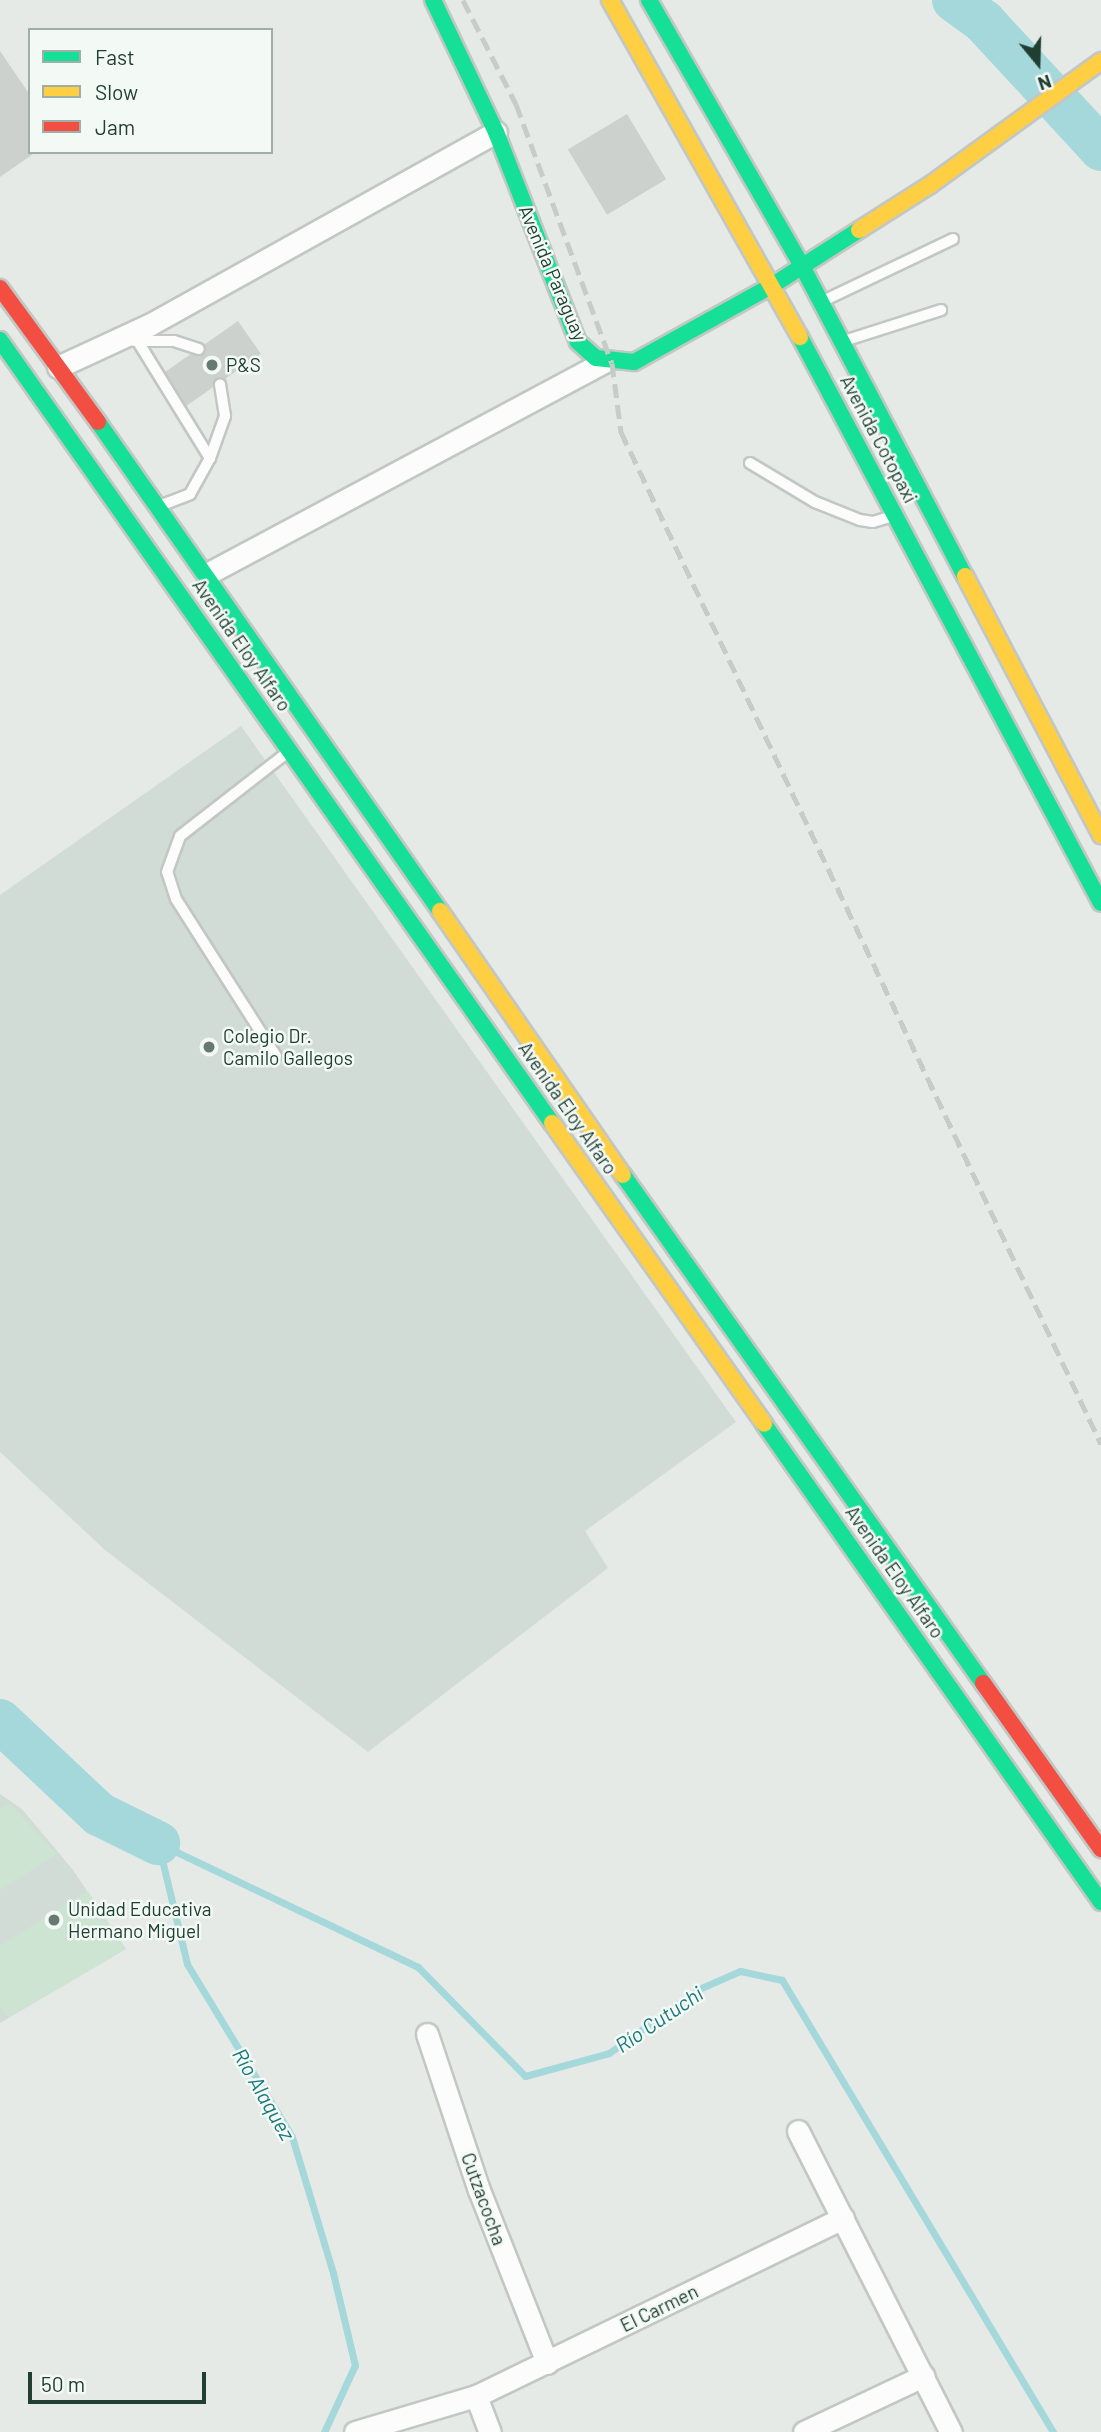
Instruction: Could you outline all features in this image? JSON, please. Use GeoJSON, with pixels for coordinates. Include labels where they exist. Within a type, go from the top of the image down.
{"type":"FeatureCollection","features":[{"type":"Feature","properties":{"kind":"main road","name":"Avenida Paraguay"},"geometry":{"type":"LineString","coordinates":[[433,0],[496,132],[578,342],[606,361]]}},
{"type":"Feature","properties":{"kind":"main road","name":"Avenida Cotopaxi"},"geometry":{"type":"LineString","coordinates":[[610,0],[773,285],[1101,903]]}},
{"type":"Feature","properties":{"kind":"main road","name":"Avenida Cotopaxi"},"geometry":{"type":"LineString","coordinates":[[649,0],[821,302],[1101,835]]}},
{"type":"Feature","properties":{"kind":"main road"},"geometry":{"type":"LineString","coordinates":[[606,361],[634,362],[773,285],[930,185],[1101,61]]}},
{"type":"Feature","properties":{"kind":"main road","name":"Avenida Eloy Alfaro"},"geometry":{"type":"LineString","coordinates":[[0,289],[207,574],[701,1287],[1101,1849]]}},
{"type":"Feature","properties":{"kind":"main road","name":"Avenida Eloy Alfaro"},"geometry":{"type":"LineString","coordinates":[[0,340],[1101,1902]]}},
{"type":"Feature","properties":{"kind":"street"},"geometry":{"type":"LineString","coordinates":[[58,367],[96,351],[496,132]]}},
{"type":"Feature","properties":{"kind":"street"},"geometry":{"type":"LineString","coordinates":[[207,574],[606,361]]}},
{"type":"Feature","properties":{"kind":"street","name":"Cutzacocha"},"geometry":{"type":"LineString","coordinates":[[427,2034],[479,2190],[547,2362]]}},
{"type":"Feature","properties":{"kind":"street"},"geometry":{"type":"LineString","coordinates":[[798,2131],[951,2432]]}},
{"type":"Feature","properties":{"kind":"street","name":"El Carmen"},"geometry":{"type":"LineString","coordinates":[[355,2432],[475,2396],[842,2218]]}},
{"type":"Feature","properties":{"kind":"street"},"geometry":{"type":"LineString","coordinates":[[804,2432],[923,2376]]}},
{"type":"Feature","properties":{"kind":"street"},"geometry":{"type":"LineString","coordinates":[[475,2396],[490,2432]]}},
{"type":"Feature","properties":{"kind":"lane"},"geometry":{"type":"LineString","coordinates":[[821,302],[953,239]]}},
{"type":"Feature","properties":{"kind":"lane"},"geometry":{"type":"LineString","coordinates":[[841,342],[941,310]]}},
{"type":"Feature","properties":{"kind":"lane"},"geometry":{"type":"LineString","coordinates":[[137,340],[210,458]]}},
{"type":"Feature","properties":{"kind":"lane"},"geometry":{"type":"LineString","coordinates":[[96,351],[137,340],[174,341],[199,349]]}},
{"type":"Feature","properties":{"kind":"lane"},"geometry":{"type":"LineString","coordinates":[[159,506],[190,494],[210,458],[225,416],[220,384]]}},
{"type":"Feature","properties":{"kind":"lane"},"geometry":{"type":"LineString","coordinates":[[750,463],[815,502],[860,520],[873,522],[895,514]]}},
{"type":"Feature","properties":{"kind":"lane"},"geometry":{"type":"LineString","coordinates":[[276,1056],[176,899],[167,872],[180,836],[291,750]]}},
{"type":"Feature","properties":{"kind":"shaded area"},"geometry":{"type":"Polygon","coordinates":[[[241,726],[736,1422],[585,1531],[608,1568],[368,1752],[105,1550],[0,1452],[0,895],[241,726]]]}},
{"type":"Feature","properties":{"kind":"shaded area","name":"Unidad Educativa Hermano Miguel"},"geometry":{"type":"Polygon","coordinates":[[[0,1794],[22,1809],[73,1870],[126,1949],[0,2023],[0,1794]]]}},
{"type":"Feature","properties":{"kind":"green space"},"geometry":{"type":"Polygon","coordinates":[[[9,1803],[57,1854],[0,1890],[0,1809],[9,1803]]]}},
{"type":"Feature","properties":{"kind":"green space"},"geometry":{"type":"Polygon","coordinates":[[[88,1891],[126,1949],[8,2018],[0,2006],[0,1946],[88,1891]]]}},
{"type":"Feature","properties":{"kind":"building"},"geometry":{"type":"Polygon","coordinates":[[[0,51],[28,92],[28,154],[33,154],[0,177],[0,51]]]}},
{"type":"Feature","properties":{"kind":"building"},"geometry":{"type":"Polygon","coordinates":[[[627,114],[666,179],[607,215],[568,150],[627,114]]]}},
{"type":"Feature","properties":{"kind":"building","name":"P&S"},"geometry":{"type":"Polygon","coordinates":[[[238,321],[261,354],[185,407],[162,374],[238,321]]]}},
{"type":"Feature","properties":{"kind":"waterway"},"geometry":{"type":"LineString","coordinates":[[954,0],[984,22],[1101,149]]}},
{"type":"Feature","properties":{"kind":"waterway","name":"Río Cutuchi"},"geometry":{"type":"LineString","coordinates":[[0,1721],[99,1814],[158,1843]]}},
{"type":"Feature","properties":{"kind":"waterway","name":"Río Cutuchi"},"geometry":{"type":"LineString","coordinates":[[158,1843],[418,1967],[525,2076],[609,2053],[699,1989],[740,1971],[782,1980],[1053,2432]]}},
{"type":"Feature","properties":{"kind":"waterway","name":"Río Alaquez"},"geometry":{"type":"LineString","coordinates":[[158,1843],[187,1964],[292,2137],[333,2273],[355,2365],[324,2432]]}},
{"type":"Feature","properties":{"kind":"railway"},"geometry":{"type":"LineString","coordinates":[[463,0],[516,104],[612,363],[621,432],[1101,1444]]}},
{"type":"Feature","properties":{"kind":"traffic: fast"},"geometry":{"type":"LineString","coordinates":[[433,0],[496,132],[578,342],[596,358],[634,362],[773,285],[859,230]]}},
{"type":"Feature","properties":{"kind":"traffic: fast"},"geometry":{"type":"LineString","coordinates":[[649,0],[802,266],[965,576]]}},
{"type":"Feature","properties":{"kind":"traffic: fast"},"geometry":{"type":"LineString","coordinates":[[800,337],[1101,903]]}},
{"type":"Feature","properties":{"kind":"traffic: fast"},"geometry":{"type":"LineString","coordinates":[[0,340],[552,1123]]}},
{"type":"Feature","properties":{"kind":"traffic: fast"},"geometry":{"type":"LineString","coordinates":[[98,422],[440,911]]}},
{"type":"Feature","properties":{"kind":"traffic: fast"},"geometry":{"type":"LineString","coordinates":[[623,1175],[983,1683]]}},
{"type":"Feature","properties":{"kind":"traffic: fast"},"geometry":{"type":"LineString","coordinates":[[764,1424],[1101,1902]]}},
{"type":"Feature","properties":{"kind":"traffic: slow"},"geometry":{"type":"LineString","coordinates":[[610,0],[800,337]]}},
{"type":"Feature","properties":{"kind":"traffic: slow"},"geometry":{"type":"LineString","coordinates":[[859,230],[930,185],[1101,61]]}},
{"type":"Feature","properties":{"kind":"traffic: slow"},"geometry":{"type":"LineString","coordinates":[[965,576],[1101,835]]}},
{"type":"Feature","properties":{"kind":"traffic: slow"},"geometry":{"type":"LineString","coordinates":[[440,911],[623,1175]]}},
{"type":"Feature","properties":{"kind":"traffic: slow"},"geometry":{"type":"LineString","coordinates":[[552,1123],[764,1424]]}},
{"type":"Feature","properties":{"kind":"traffic: jam"},"geometry":{"type":"LineString","coordinates":[[0,288],[98,422]]}},
{"type":"Feature","properties":{"kind":"traffic: jam"},"geometry":{"type":"LineString","coordinates":[[983,1683],[1101,1849]]}},
{"type":"Feature","properties":{"kind":"place","name":"P&S"},"geometry":{"type":"Point","coordinates":[212,365]}},
{"type":"Feature","properties":{"kind":"place","name":"Colegio Dr. Camilo Gallegos"},"geometry":{"type":"Point","coordinates":[209,1047]}},
{"type":"Feature","properties":{"kind":"place","name":"Unidad Educativa Hermano Miguel"},"geometry":{"type":"Point","coordinates":[54,1920]}}]}
